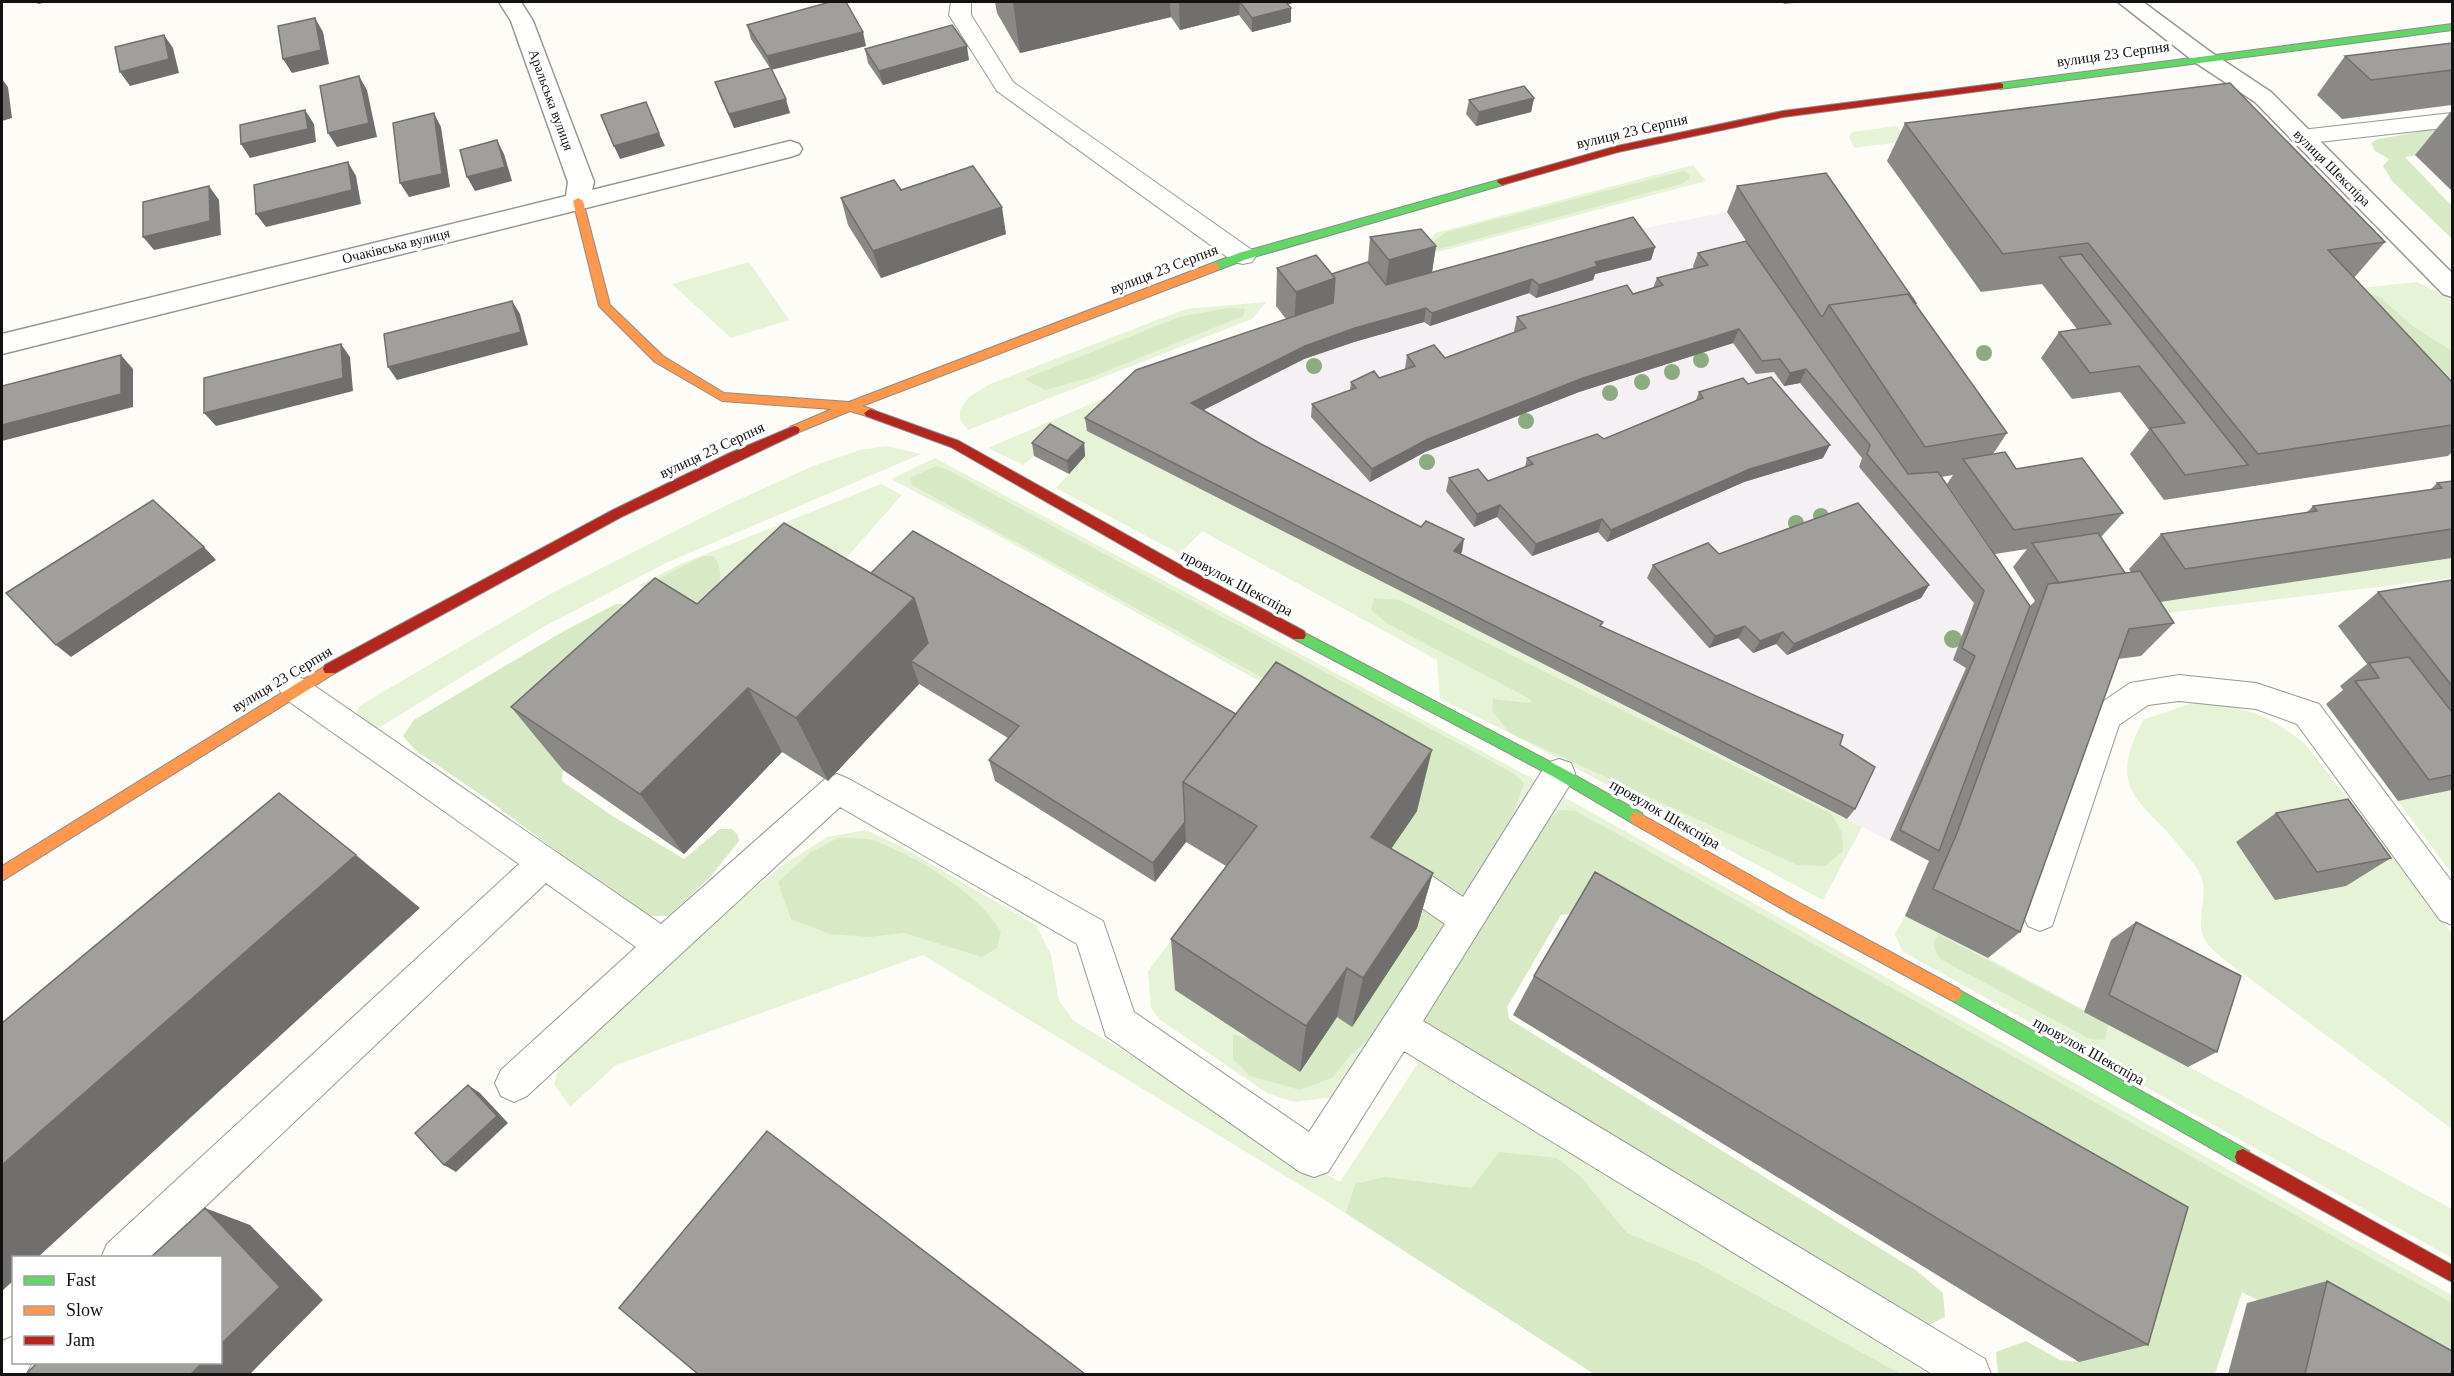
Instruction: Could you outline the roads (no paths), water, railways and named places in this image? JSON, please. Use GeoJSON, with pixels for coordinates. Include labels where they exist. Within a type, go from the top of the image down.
{"type":"FeatureCollection","features":[{"type":"Feature","properties":{"kind":"street","name":"вулиця Шекспіра"},"geometry":{"type":"LineString","coordinates":[[2129,2],[2204,58],[2263,97],[2452,288]]}},
{"type":"Feature","properties":{"kind":"street","name":"Аральська вулиця"},"geometry":{"type":"LineString","coordinates":[[512,5],[522,21],[580,182],[578,201]]}},
{"type":"Feature","properties":{"kind":"street","name":"вулиця 23 Серпня"},"geometry":{"type":"LineString","coordinates":[[2,874],[294,689],[521,562],[729,458],[849,406],[1243,256],[1617,149],[1783,114],[2452,27]]}},
{"type":"Feature","properties":{"kind":"street","name":"Очаківська вулиця"},"geometry":{"type":"LineString","coordinates":[[2,344],[790,149]]}},
{"type":"Feature","properties":{"kind":"street"},"geometry":{"type":"LineString","coordinates":[[578,201],[605,306],[659,359],[722,397],[849,406]]}},
{"type":"Feature","properties":{"kind":"street","name":"провулок Шекспіра"},"geometry":{"type":"LineString","coordinates":[[849,406],[955,444],[1179,571],[1559,773],[1791,906],[1851,937],[2452,1274]]}},
{"type":"Feature","properties":{"kind":"lane"},"geometry":{"type":"LineString","coordinates":[[961,2],[960,15],[1005,86],[1243,256]]}},
{"type":"Feature","properties":{"kind":"lane"},"geometry":{"type":"LineString","coordinates":[[2301,137],[2452,120]]}},
{"type":"Feature","properties":{"kind":"lane"},"geometry":{"type":"LineString","coordinates":[[2040,915],[2106,717],[2141,692],[2180,688],[2256,696],[2308,714],[2452,909]]}},
{"type":"Feature","properties":{"kind":"lane"},"geometry":{"type":"LineString","coordinates":[[294,689],[368,738],[543,864],[663,946]]}},
{"type":"Feature","properties":{"kind":"lane"},"geometry":{"type":"LineString","coordinates":[[514,1083],[837,789],[1091,933],[1119,1023],[1314,1158],[1468,920],[1559,773]]}},
{"type":"Feature","properties":{"kind":"lane"},"geometry":{"type":"LineString","coordinates":[[122,1256],[543,864]]}},
{"type":"Feature","properties":{"kind":"lane"},"geometry":{"type":"LineString","coordinates":[[1408,879],[1468,920]]}},
{"type":"Feature","properties":{"kind":"lane"},"geometry":{"type":"LineString","coordinates":[[1399,1027],[1970,1374]]}}]}
